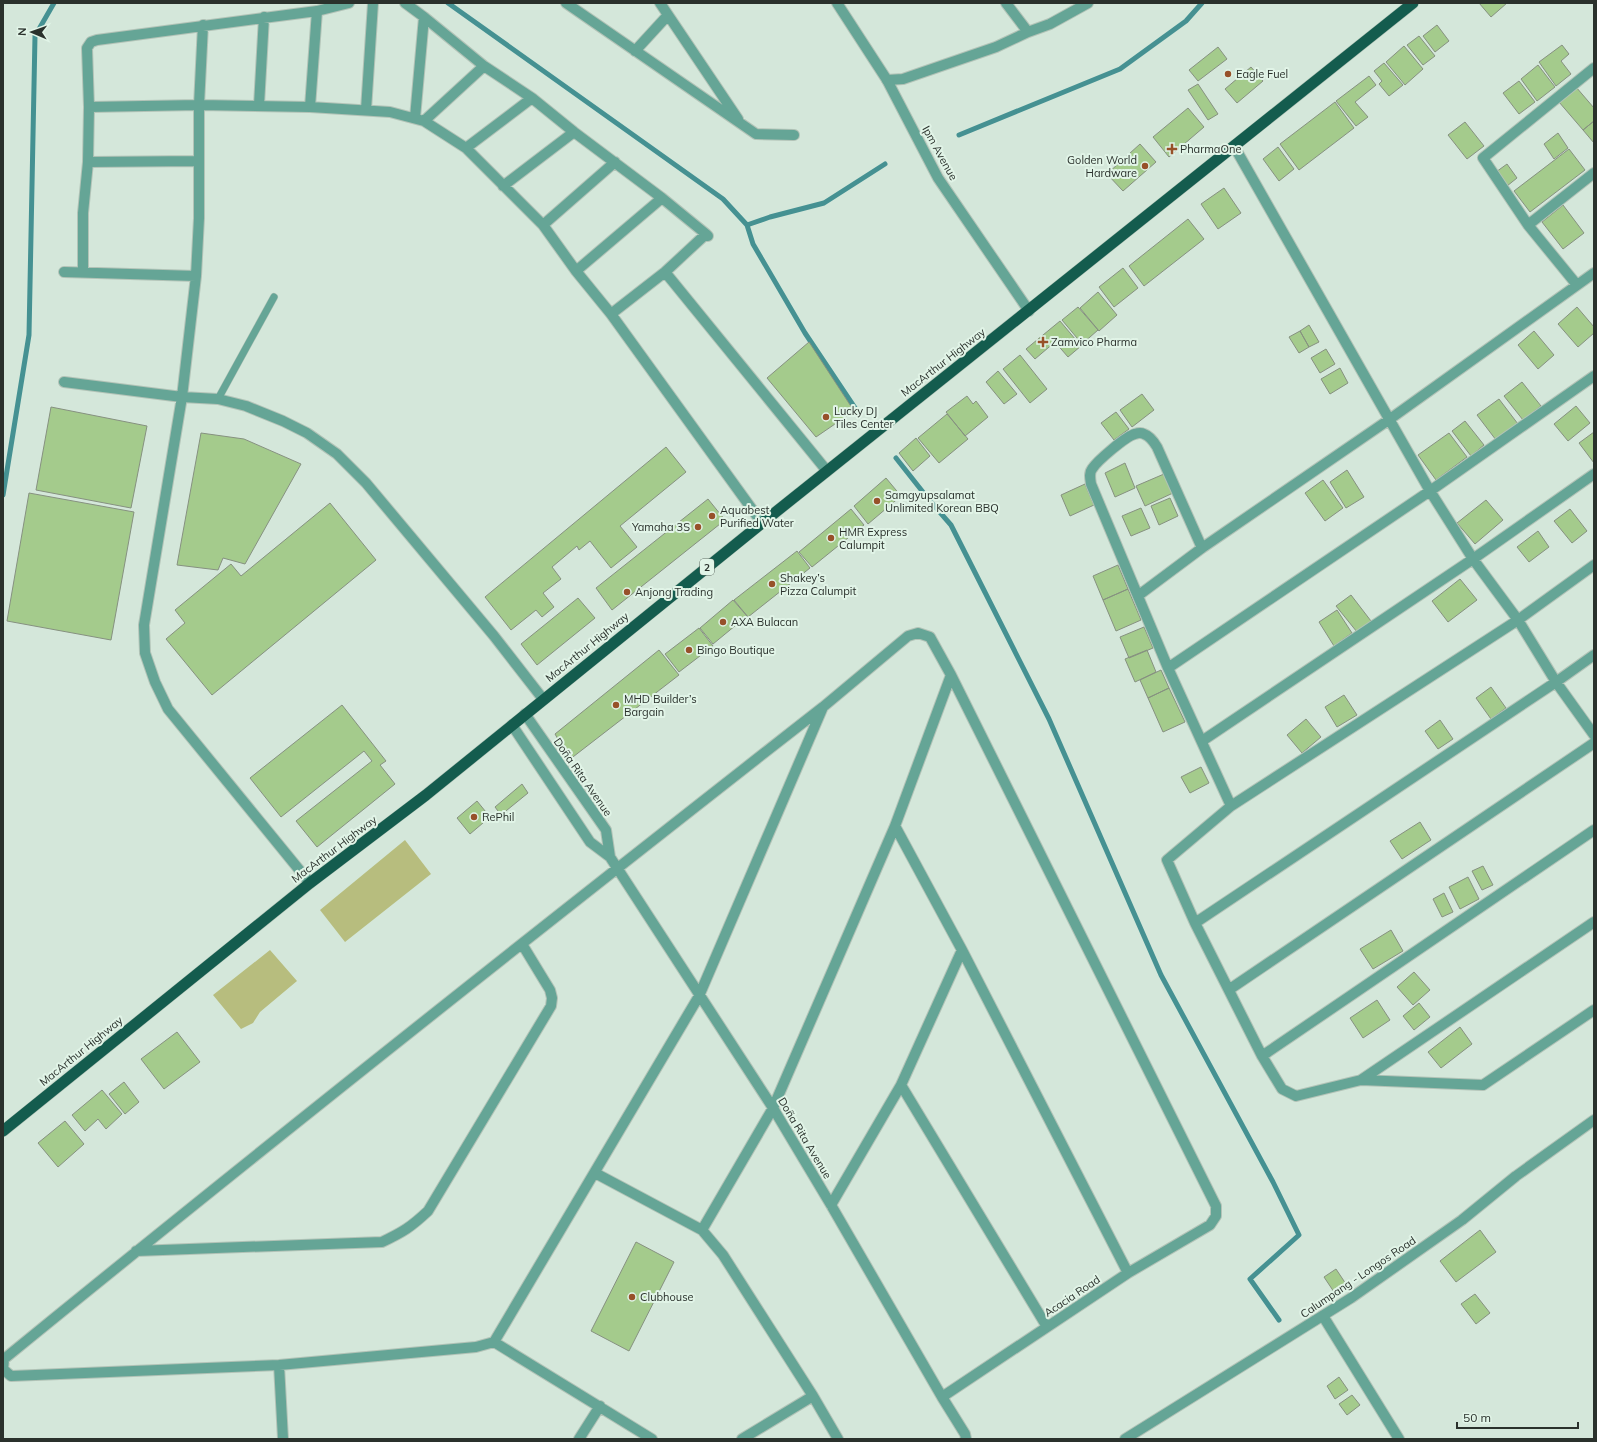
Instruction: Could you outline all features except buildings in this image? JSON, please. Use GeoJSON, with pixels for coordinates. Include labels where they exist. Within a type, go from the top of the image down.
{"type":"FeatureCollection","features":[{"type":"Feature","properties":{"kind":"highway","name":"MacArthur Highway"},"geometry":{"type":"LineString","coordinates":[[3,1131],[310,883],[426,795],[762,523],[1413,3]]}},
{"type":"Feature","properties":{"kind":"street"},"geometry":{"type":"LineString","coordinates":[[83,273],[83,213],[88,162],[89,107],[87,48],[91,42],[203,25],[317,11],[349,3]]}},
{"type":"Feature","properties":{"kind":"street"},"geometry":{"type":"LineString","coordinates":[[366,110],[373,3]]}},
{"type":"Feature","properties":{"kind":"street"},"geometry":{"type":"LineString","coordinates":[[404,3],[424,17],[484,66],[532,98],[574,132],[662,198],[707,235],[665,272],[611,314]]}},
{"type":"Feature","properties":{"kind":"street"},"geometry":{"type":"LineString","coordinates":[[566,3],[756,134],[794,135]]}},
{"type":"Feature","properties":{"kind":"street"},"geometry":{"type":"LineString","coordinates":[[660,3],[741,124]]}},
{"type":"Feature","properties":{"kind":"street","name":"Ipm Avenue"},"geometry":{"type":"LineString","coordinates":[[837,3],[887,80],[938,178],[1029,311]]}},
{"type":"Feature","properties":{"kind":"street"},"geometry":{"type":"LineString","coordinates":[[1006,3],[1028,32]]}},
{"type":"Feature","properties":{"kind":"street"},"geometry":{"type":"LineString","coordinates":[[887,80],[902,79],[996,47],[1028,32],[1050,24],[1088,3]]}},
{"type":"Feature","properties":{"kind":"street"},"geometry":{"type":"LineString","coordinates":[[310,107],[317,11]]}},
{"type":"Feature","properties":{"kind":"street"},"geometry":{"type":"LineString","coordinates":[[635,51],[668,15]]}},
{"type":"Feature","properties":{"kind":"street"},"geometry":{"type":"LineString","coordinates":[[259,105],[264,17]]}},
{"type":"Feature","properties":{"kind":"street"},"geometry":{"type":"LineString","coordinates":[[419,119],[424,17]]}},
{"type":"Feature","properties":{"kind":"street"},"geometry":{"type":"LineString","coordinates":[[203,25],[199,105],[199,218],[196,276],[182,398],[144,625],[145,653],[155,682],[168,709],[310,883]]}},
{"type":"Feature","properties":{"kind":"street"},"geometry":{"type":"LineString","coordinates":[[419,119],[428,115],[484,66]]}},
{"type":"Feature","properties":{"kind":"street"},"geometry":{"type":"LineString","coordinates":[[1577,285],[1528,225],[1483,158],[1594,68]]}},
{"type":"Feature","properties":{"kind":"street"},"geometry":{"type":"LineString","coordinates":[[466,148],[532,98]]}},
{"type":"Feature","properties":{"kind":"street"},"geometry":{"type":"LineString","coordinates":[[89,107],[259,105],[390,112],[419,119],[466,148],[543,225],[576,272],[611,314],[762,523]]}},
{"type":"Feature","properties":{"kind":"street"},"geometry":{"type":"LineString","coordinates":[[503,186],[574,132]]}},
{"type":"Feature","properties":{"kind":"street"},"geometry":{"type":"LineString","coordinates":[[1234,146],[1430,491],[1474,559],[1518,620],[1556,682],[1594,735]]}},
{"type":"Feature","properties":{"kind":"street"},"geometry":{"type":"LineString","coordinates":[[88,162],[198,161]]}},
{"type":"Feature","properties":{"kind":"street"},"geometry":{"type":"LineString","coordinates":[[543,225],[615,162]]}},
{"type":"Feature","properties":{"kind":"street"},"geometry":{"type":"LineString","coordinates":[[1528,225],[1594,173]]}},
{"type":"Feature","properties":{"kind":"street"},"geometry":{"type":"LineString","coordinates":[[576,272],[662,198]]}},
{"type":"Feature","properties":{"kind":"street"},"geometry":{"type":"LineString","coordinates":[[64,272],[196,276]]}},
{"type":"Feature","properties":{"kind":"street"},"geometry":{"type":"LineString","coordinates":[[665,272],[827,471]]}},
{"type":"Feature","properties":{"kind":"street"},"geometry":{"type":"LineString","coordinates":[[1138,595],[1202,548],[1390,419],[1594,273]]}},
{"type":"Feature","properties":{"kind":"street"},"geometry":{"type":"LineString","coordinates":[[1168,668],[1430,491],[1594,376]]}},
{"type":"Feature","properties":{"kind":"street"},"geometry":{"type":"LineString","coordinates":[[64,382],[182,398],[218,399],[246,406],[283,421],[307,433],[337,454],[366,483],[494,636],[543,700]]}},
{"type":"Feature","properties":{"kind":"street"},"geometry":{"type":"LineString","coordinates":[[1202,548],[1157,447],[1152,439],[1143,433],[1134,434],[1096,464],[1091,470],[1091,484],[1168,668],[1231,806]]}},
{"type":"Feature","properties":{"kind":"street"},"geometry":{"type":"LineString","coordinates":[[1202,742],[1474,559],[1594,474]]}},
{"type":"Feature","properties":{"kind":"street"},"geometry":{"type":"LineString","coordinates":[[1594,565],[1518,620],[1231,806],[1167,860],[1195,923],[1230,989],[1262,1056],[1282,1089],[1296,1096],[1361,1080],[1483,1085],[1594,1010]]}},
{"type":"Feature","properties":{"kind":"street"},"geometry":{"type":"LineString","coordinates":[[702,1230],[773,1108],[895,826],[951,675],[930,637],[918,633],[908,636],[823,707],[617,868],[136,1251],[4,1359],[3,1369],[11,1376],[279,1365],[476,1348],[494,1342],[699,996],[823,707]]}},
{"type":"Feature","properties":{"kind":"street"},"geometry":{"type":"LineString","coordinates":[[1195,923],[1556,682],[1594,655]]}},
{"type":"Feature","properties":{"kind":"street","name":"Acacia Road"},"geometry":{"type":"LineString","coordinates":[[942,1397],[1128,1273],[1210,1225],[1216,1216],[1216,1206],[951,675]]}},
{"type":"Feature","properties":{"kind":"street","name":"Doña Rita Avenue"},"geometry":{"type":"LineString","coordinates":[[525,714],[606,830],[610,858]]}},
{"type":"Feature","properties":{"kind":"street","name":"Doña Rita Avenue"},"geometry":{"type":"LineString","coordinates":[[512,725],[590,842],[610,858],[617,868],[773,1108],[965,1434],[966,1439]]}},
{"type":"Feature","properties":{"kind":"street"},"geometry":{"type":"LineString","coordinates":[[1230,989],[1594,743]]}},
{"type":"Feature","properties":{"kind":"street"},"geometry":{"type":"LineString","coordinates":[[895,826],[962,950],[1128,1273]]}},
{"type":"Feature","properties":{"kind":"street"},"geometry":{"type":"LineString","coordinates":[[1262,1056],[1594,830]]}},
{"type":"Feature","properties":{"kind":"street"},"geometry":{"type":"LineString","coordinates":[[1361,1080],[1594,922]]}},
{"type":"Feature","properties":{"kind":"street"},"geometry":{"type":"LineString","coordinates":[[136,1251],[382,1242],[404,1232],[416,1223],[428,1211],[551,1006],[552,998],[550,990],[522,944]]}},
{"type":"Feature","properties":{"kind":"street"},"geometry":{"type":"LineString","coordinates":[[831,1205],[901,1085],[962,950]]}},
{"type":"Feature","properties":{"kind":"street"},"geometry":{"type":"LineString","coordinates":[[901,1085],[1047,1327]]}},
{"type":"Feature","properties":{"kind":"street","name":"Calumpang - Longos Road"},"geometry":{"type":"LineString","coordinates":[[1125,1439],[1351,1298],[1462,1220],[1516,1176],[1594,1120]]}},
{"type":"Feature","properties":{"kind":"street"},"geometry":{"type":"LineString","coordinates":[[595,1173],[702,1230],[723,1254],[813,1396],[838,1439]]}},
{"type":"Feature","properties":{"kind":"street"},"geometry":{"type":"LineString","coordinates":[[1323,1316],[1399,1439]]}},
{"type":"Feature","properties":{"kind":"street"},"geometry":{"type":"LineString","coordinates":[[494,1342],[652,1439]]}},
{"type":"Feature","properties":{"kind":"street"},"geometry":{"type":"LineString","coordinates":[[279,1365],[283,1439]]}},
{"type":"Feature","properties":{"kind":"street"},"geometry":{"type":"LineString","coordinates":[[742,1439],[813,1396]]}},
{"type":"Feature","properties":{"kind":"street"},"geometry":{"type":"LineString","coordinates":[[579,1439],[600,1406]]}},
{"type":"Feature","properties":{"kind":"lane"},"geometry":{"type":"LineString","coordinates":[[218,399],[274,296]]}},
{"type":"Feature","properties":{"kind":"green space"},"geometry":{"type":"Polygon","coordinates":[[[405,840],[431,874],[345,942],[320,910],[405,840]]]}},
{"type":"Feature","properties":{"kind":"green space"},"geometry":{"type":"Polygon","coordinates":[[[270,950],[297,981],[260,1012],[253,1023],[241,1029],[213,995],[270,950]]]}},
{"type":"Feature","properties":{"kind":"waterway"},"geometry":{"type":"LineString","coordinates":[[3,495],[29,335],[35,36],[54,3]]}},
{"type":"Feature","properties":{"kind":"waterway"},"geometry":{"type":"LineString","coordinates":[[448,3],[723,199],[747,225],[753,244],[805,333],[859,414]]}},
{"type":"Feature","properties":{"kind":"waterway"},"geometry":{"type":"LineString","coordinates":[[959,135],[1120,69],[1186,21],[1202,3]]}},
{"type":"Feature","properties":{"kind":"waterway"},"geometry":{"type":"LineString","coordinates":[[747,225],[770,217],[824,203],[885,164]]}},
{"type":"Feature","properties":{"kind":"waterway"},"geometry":{"type":"LineString","coordinates":[[896,458],[951,525],[1049,719],[1161,975],[1273,1182],[1299,1235],[1250,1279],[1279,1320]]}},
{"type":"Feature","properties":{"kind":"place","name":"Eagle Fuel"},"geometry":{"type":"Point","coordinates":[1228,74]}},
{"type":"Feature","properties":{"kind":"place","name":"PharmaOne"},"geometry":{"type":"Point","coordinates":[1172,149]}},
{"type":"Feature","properties":{"kind":"place","name":"Golden World Hardware"},"geometry":{"type":"Point","coordinates":[1145,166]}},
{"type":"Feature","properties":{"kind":"place","name":"Zamvico Pharma"},"geometry":{"type":"Point","coordinates":[1043,342]}},
{"type":"Feature","properties":{"kind":"place","name":"Lucky DJ Tiles Center"},"geometry":{"type":"Point","coordinates":[826,417]}},
{"type":"Feature","properties":{"kind":"place","name":"Samgyupsalamat Unlimited Korean BBQ"},"geometry":{"type":"Point","coordinates":[877,501]}},
{"type":"Feature","properties":{"kind":"place","name":"Aquabest Purified Water"},"geometry":{"type":"Point","coordinates":[712,516]}},
{"type":"Feature","properties":{"kind":"place","name":"Yamaha 3S"},"geometry":{"type":"Point","coordinates":[698,527]}},
{"type":"Feature","properties":{"kind":"place","name":"HMR Express Calumpit"},"geometry":{"type":"Point","coordinates":[831,538]}},
{"type":"Feature","properties":{"kind":"place","name":"Shakey’s Pizza Calumpit"},"geometry":{"type":"Point","coordinates":[772,584]}},
{"type":"Feature","properties":{"kind":"place","name":"Anjong Trading"},"geometry":{"type":"Point","coordinates":[627,592]}},
{"type":"Feature","properties":{"kind":"place","name":"AXA Bulacan"},"geometry":{"type":"Point","coordinates":[723,622]}},
{"type":"Feature","properties":{"kind":"place","name":"Bingo Boutique"},"geometry":{"type":"Point","coordinates":[689,650]}},
{"type":"Feature","properties":{"kind":"place","name":"MHD Builder’s Bargain"},"geometry":{"type":"Point","coordinates":[616,705]}},
{"type":"Feature","properties":{"kind":"place","name":"RePhil"},"geometry":{"type":"Point","coordinates":[474,817]}},
{"type":"Feature","properties":{"kind":"place","name":"Clubhouse"},"geometry":{"type":"Point","coordinates":[632,1297]}}]}
